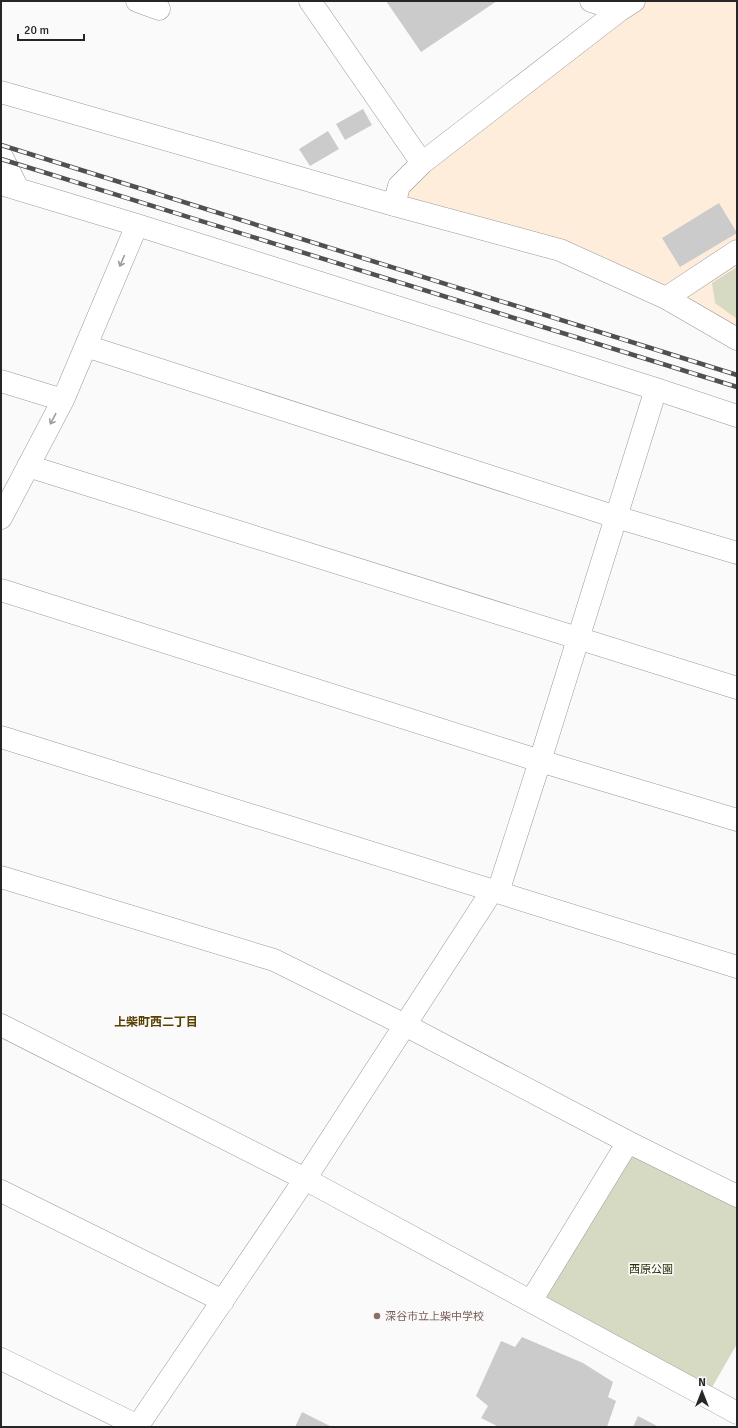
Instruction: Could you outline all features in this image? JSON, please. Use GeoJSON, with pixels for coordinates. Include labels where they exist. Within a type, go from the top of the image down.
{"type":"FeatureCollection","features":[{"type":"Feature","properties":{"kind":"street"},"geometry":{"type":"LineString","coordinates":[[137,1],[159,8]]}},
{"type":"Feature","properties":{"kind":"street"},"geometry":{"type":"LineString","coordinates":[[310,1],[422,163]]}},
{"type":"Feature","properties":{"kind":"street"},"geometry":{"type":"LineString","coordinates":[[591,1],[627,6]]}},
{"type":"Feature","properties":{"kind":"street"},"geometry":{"type":"LineString","coordinates":[[394,205],[399,186],[422,163],[627,6]]}},
{"type":"Feature","properties":{"kind":"street"},"geometry":{"type":"LineString","coordinates":[[1,92],[394,205],[560,250],[666,298],[737,339]]}},
{"type":"Feature","properties":{"kind":"street"},"geometry":{"type":"LineString","coordinates":[[1,156],[9,187],[656,389],[737,416]]}},
{"type":"Feature","properties":{"kind":"street"},"geometry":{"type":"LineString","coordinates":[[1,518],[63,400],[137,226]]}},
{"type":"Feature","properties":{"kind":"street"},"geometry":{"type":"LineString","coordinates":[[666,298],[737,251]]}},
{"type":"Feature","properties":{"kind":"street"},"geometry":{"type":"LineString","coordinates":[[86,346],[616,517],[737,553]]}},
{"type":"Feature","properties":{"kind":"street"},"geometry":{"type":"LineString","coordinates":[[1,381],[63,400]]}},
{"type":"Feature","properties":{"kind":"street"},"geometry":{"type":"LineString","coordinates":[[1,1359],[137,1426],[223,1301],[495,891],[540,761],[656,389]]}},
{"type":"Feature","properties":{"kind":"street"},"geometry":{"type":"LineString","coordinates":[[28,466],[737,688]]}},
{"type":"Feature","properties":{"kind":"street"},"geometry":{"type":"LineString","coordinates":[[1,590],[540,761],[737,820]]}},
{"type":"Feature","properties":{"kind":"street"},"geometry":{"type":"LineString","coordinates":[[1,737],[737,967]]}},
{"type":"Feature","properties":{"kind":"street"},"geometry":{"type":"LineString","coordinates":[[1,877],[274,960],[405,1025],[628,1142],[737,1196]]}},
{"type":"Feature","properties":{"kind":"street"},"geometry":{"type":"LineString","coordinates":[[1,1024],[305,1179],[737,1413]]}},
{"type":"Feature","properties":{"kind":"street"},"geometry":{"type":"LineString","coordinates":[[531,1302],[628,1142]]}},
{"type":"Feature","properties":{"kind":"street"},"geometry":{"type":"LineString","coordinates":[[1,1191],[223,1301]]}},
{"type":"Feature","properties":{"kind":"shaded area"},"geometry":{"type":"Polygon","coordinates":[[[634,1],[737,1],[737,339],[560,250],[394,205],[399,186],[634,1]]]}},
{"type":"Feature","properties":{"kind":"green space"},"geometry":{"type":"Polygon","coordinates":[[[737,267],[737,319],[715,303],[712,283],[737,267]]]}},
{"type":"Feature","properties":{"kind":"green space","name":"西原公園"},"geometry":{"type":"Polygon","coordinates":[[[628,1142],[737,1196],[737,1344],[707,1396],[531,1301],[628,1142]]]}},
{"type":"Feature","properties":{"kind":"building"},"geometry":{"type":"Polygon","coordinates":[[[386,1],[497,1],[421,52],[386,1]]]}},
{"type":"Feature","properties":{"kind":"building"},"geometry":{"type":"Polygon","coordinates":[[[363,109],[372,125],[345,140],[336,124],[363,109]]]}},
{"type":"Feature","properties":{"kind":"building"},"geometry":{"type":"Polygon","coordinates":[[[328,131],[339,149],[310,166],[299,149],[328,131]]]}},
{"type":"Feature","properties":{"kind":"building"},"geometry":{"type":"Polygon","coordinates":[[[719,203],[737,233],[680,267],[662,238],[719,203]]]}},
{"type":"Feature","properties":{"kind":"building"},"geometry":{"type":"Polygon","coordinates":[[[522,1337],[583,1363],[613,1382],[608,1397],[616,1401],[607,1427],[499,1427],[481,1418],[488,1406],[476,1396],[501,1341],[515,1347],[522,1337]]]}},
{"type":"Feature","properties":{"kind":"building"},"geometry":{"type":"Polygon","coordinates":[[[302,1412],[332,1427],[295,1427],[302,1412]]]}},
{"type":"Feature","properties":{"kind":"building"},"geometry":{"type":"Polygon","coordinates":[[[638,1416],[659,1427],[633,1427],[638,1416]]]}},
{"type":"Feature","properties":{"kind":"railway"},"geometry":{"type":"LineString","coordinates":[[1,145],[737,375]]}},
{"type":"Feature","properties":{"kind":"railway"},"geometry":{"type":"LineString","coordinates":[[1,159],[737,387]]}},
{"type":"Feature","properties":{"kind":"place","name":"深谷市立上柴中学校"},"geometry":{"type":"Point","coordinates":[377,1316]}},
{"type":"Feature","properties":{"kind":"district","name":"上柴町西二丁目"},"geometry":{"type":"Point","coordinates":[156,1022]}}]}
